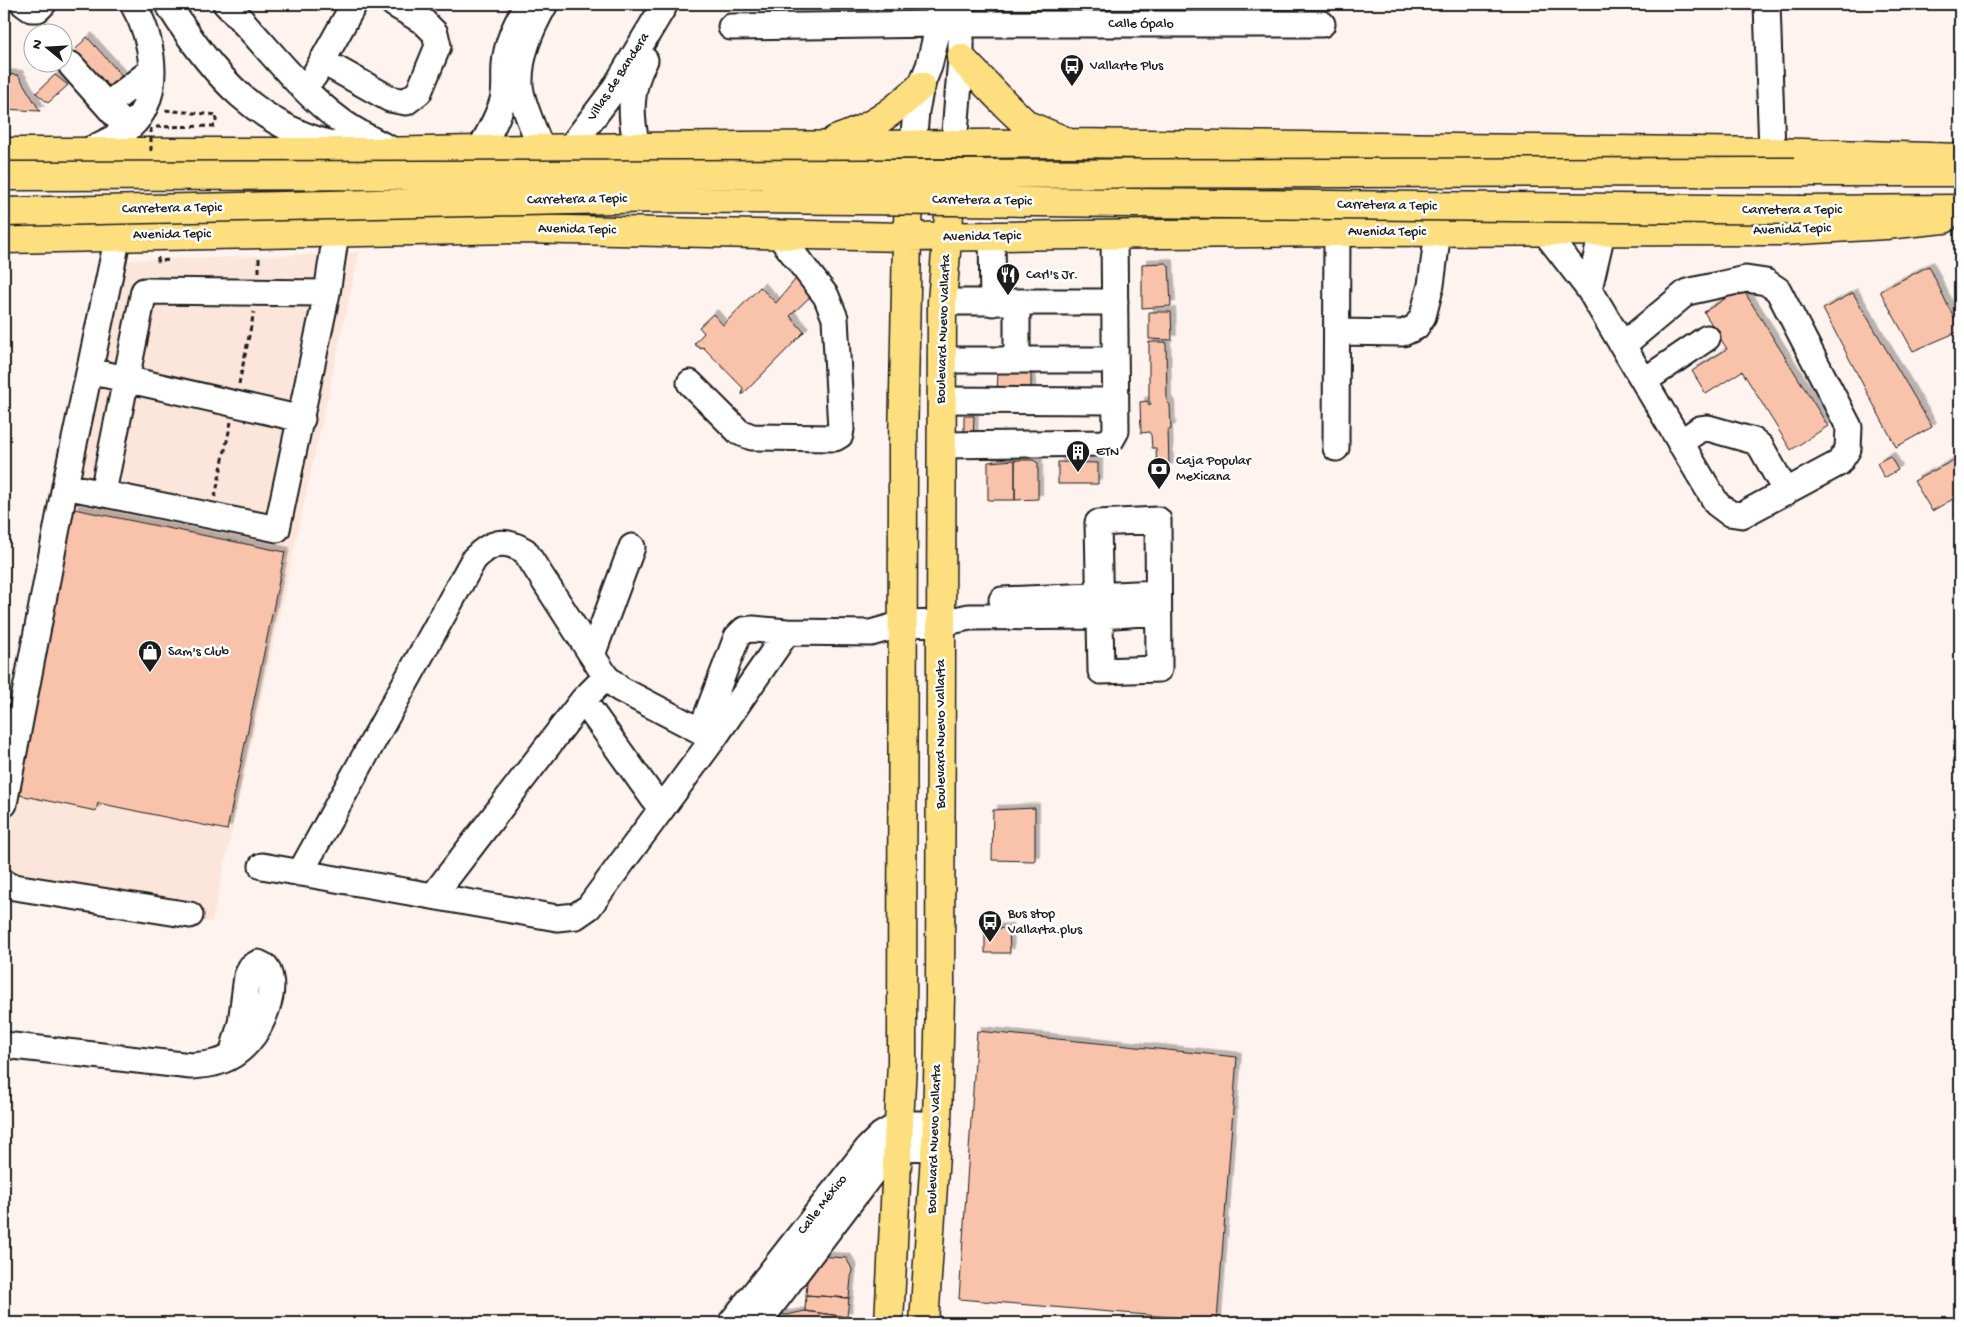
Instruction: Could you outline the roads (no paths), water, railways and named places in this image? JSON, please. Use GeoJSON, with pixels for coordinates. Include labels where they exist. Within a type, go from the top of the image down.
{"type":"FeatureCollection","features":[{"type":"Feature","properties":{"kind":"main road"},"geometry":{"type":"LineString","coordinates":[[961,58],[1008,108],[1027,125],[1071,144]]}},
{"type":"Feature","properties":{"kind":"main road"},"geometry":{"type":"LineString","coordinates":[[821,145],[858,132],[880,120],[921,86]]}},
{"type":"Feature","properties":{"kind":"main road"},"geometry":{"type":"LineString","coordinates":[[4,152],[383,152],[541,148],[1071,144],[1772,152],[1960,158]]}},
{"type":"Feature","properties":{"kind":"main road"},"geometry":{"type":"LineString","coordinates":[[889,1323],[900,1136],[904,988],[903,445],[907,237],[913,146]]}},
{"type":"Feature","properties":{"kind":"main road","name":"Boulevard Nuevo Vallarta"},"geometry":{"type":"LineString","coordinates":[[924,1323],[937,1136],[940,997],[942,298],[954,146]]}},
{"type":"Feature","properties":{"kind":"main road","name":"Carretera a Tepic"},"geometry":{"type":"LineString","coordinates":[[4,176],[1960,172]]}},
{"type":"Feature","properties":{"kind":"main road","name":"Carretera a Tepic"},"geometry":{"type":"LineString","coordinates":[[4,212],[661,198],[1960,210]]}},
{"type":"Feature","properties":{"kind":"main road","name":"Avenida Tepic"},"geometry":{"type":"LineString","coordinates":[[4,239],[520,228],[907,237],[1438,231],[1602,233],[1782,231],[1886,225],[1960,217]]}},
{"type":"Feature","properties":{"kind":"main road"},"geometry":{"type":"LineString","coordinates":[[942,298],[960,264],[988,237]]}},
{"type":"Feature","properties":{"kind":"street"},"geometry":{"type":"LineString","coordinates":[[24,4],[31,9],[38,9],[43,4]]}},
{"type":"Feature","properties":{"kind":"street"},"geometry":{"type":"LineString","coordinates":[[85,152],[111,140],[141,121],[148,97],[152,70],[147,35],[141,17],[133,4]]}},
{"type":"Feature","properties":{"kind":"street"},"geometry":{"type":"LineString","coordinates":[[168,4],[190,40],[218,74],[243,99],[276,122],[305,136],[334,144],[383,152]]}},
{"type":"Feature","properties":{"kind":"street"},"geometry":{"type":"LineString","coordinates":[[226,4],[305,91],[342,122],[383,152]]}},
{"type":"Feature","properties":{"kind":"street"},"geometry":{"type":"LineString","coordinates":[[305,91],[354,4]]}},
{"type":"Feature","properties":{"kind":"street"},"geometry":{"type":"LineString","coordinates":[[322,61],[390,98],[406,102],[419,92],[438,46],[435,33],[424,22],[394,4]]}},
{"type":"Feature","properties":{"kind":"street"},"geometry":{"type":"LineString","coordinates":[[528,4],[510,40],[505,64],[513,87],[541,148]]}},
{"type":"Feature","properties":{"kind":"street"},"geometry":{"type":"LineString","coordinates":[[480,149],[513,87],[529,34],[546,4]]}},
{"type":"Feature","properties":{"kind":"street","name":"Villas de Bandera"},"geometry":{"type":"LineString","coordinates":[[637,147],[631,114],[622,94],[665,4]]}},
{"type":"Feature","properties":{"kind":"street","name":"Villas de Bandera"},"geometry":{"type":"LineString","coordinates":[[570,148],[635,81],[640,69],[679,4]]}},
{"type":"Feature","properties":{"kind":"street"},"geometry":{"type":"LineString","coordinates":[[1767,4],[1772,152]]}},
{"type":"Feature","properties":{"kind":"street"},"geometry":{"type":"LineString","coordinates":[[950,14],[961,58],[954,146]]}},
{"type":"Feature","properties":{"kind":"street"},"geometry":{"type":"LineString","coordinates":[[913,146],[916,111],[921,86],[950,14]]}},
{"type":"Feature","properties":{"kind":"street","name":"Calle Ópalo"},"geometry":{"type":"LineString","coordinates":[[730,27],[813,15],[950,14],[1215,14],[1322,24]]}},
{"type":"Feature","properties":{"kind":"street"},"geometry":{"type":"LineString","coordinates":[[72,66],[107,105],[141,121]]}},
{"type":"Feature","properties":{"kind":"street"},"geometry":{"type":"LineString","coordinates":[[107,105],[152,70]]}},
{"type":"Feature","properties":{"kind":"street"},"geometry":{"type":"LineString","coordinates":[[1337,332],[1404,333],[1416,327],[1423,316],[1431,286],[1438,231]]}},
{"type":"Feature","properties":{"kind":"street"},"geometry":{"type":"LineString","coordinates":[[1544,231],[1589,289],[1717,504],[1729,513],[1742,515],[1786,492],[1839,463],[1848,449],[1849,427],[1778,290],[1766,282],[1746,279],[1687,292],[1623,345]]}},
{"type":"Feature","properties":{"kind":"street"},"geometry":{"type":"LineString","coordinates":[[1336,448],[1337,232]]}},
{"type":"Feature","properties":{"kind":"street"},"geometry":{"type":"LineString","coordinates":[[66,486],[103,492],[277,529],[302,419],[327,293],[336,233]]}},
{"type":"Feature","properties":{"kind":"street"},"geometry":{"type":"LineString","coordinates":[[1589,289],[1602,233]]}},
{"type":"Feature","properties":{"kind":"street"},"geometry":{"type":"LineString","coordinates":[[690,383],[739,432],[752,437],[835,438],[840,435],[835,318],[826,296],[778,234]]}},
{"type":"Feature","properties":{"kind":"street"},"geometry":{"type":"LineString","coordinates":[[942,445],[1103,443],[1111,440],[1116,431],[1114,234]]}},
{"type":"Feature","properties":{"kind":"street"},"geometry":{"type":"LineString","coordinates":[[4,804],[66,486],[118,236]]}},
{"type":"Feature","properties":{"kind":"street"},"geometry":{"type":"LineString","coordinates":[[988,237],[1017,360]]}},
{"type":"Feature","properties":{"kind":"street"},"geometry":{"type":"LineString","coordinates":[[103,492],[144,291],[327,293]]}},
{"type":"Feature","properties":{"kind":"street"},"geometry":{"type":"LineString","coordinates":[[942,298],[1005,303],[1115,302]]}},
{"type":"Feature","properties":{"kind":"street"},"geometry":{"type":"LineString","coordinates":[[1644,381],[1706,338]]}},
{"type":"Feature","properties":{"kind":"street"},"geometry":{"type":"LineString","coordinates":[[942,360],[1115,360]]}},
{"type":"Feature","properties":{"kind":"street"},"geometry":{"type":"LineString","coordinates":[[90,371],[302,419]]}},
{"type":"Feature","properties":{"kind":"street"},"geometry":{"type":"LineString","coordinates":[[941,400],[1115,401]]}},
{"type":"Feature","properties":{"kind":"street"},"geometry":{"type":"LineString","coordinates":[[1680,443],[1700,429],[1708,428],[1754,441],[1761,447],[1786,492]]}},
{"type":"Feature","properties":{"kind":"street"},"geometry":{"type":"LineString","coordinates":[[1158,520],[1158,603],[1159,669],[1101,671],[1098,522],[1158,520]]}},
{"type":"Feature","properties":{"kind":"street"},"geometry":{"type":"LineString","coordinates":[[300,873],[474,559],[485,548],[498,543],[512,543],[525,550],[606,677],[620,688],[707,734]]}},
{"type":"Feature","properties":{"kind":"street"},"geometry":{"type":"LineString","coordinates":[[592,655],[632,547]]}},
{"type":"Feature","properties":{"kind":"street"},"geometry":{"type":"LineString","coordinates":[[707,734],[738,637],[744,630],[871,633],[902,624],[942,623],[969,617],[1158,603]]}},
{"type":"Feature","properties":{"kind":"street"},"geometry":{"type":"LineString","coordinates":[[262,866],[557,918],[576,916],[589,907],[661,809],[707,734],[787,632]]}},
{"type":"Feature","properties":{"kind":"street"},"geometry":{"type":"LineString","coordinates":[[433,896],[583,700],[606,677]]}},
{"type":"Feature","properties":{"kind":"street"},"geometry":{"type":"LineString","coordinates":[[583,700],[661,809]]}},
{"type":"Feature","properties":{"kind":"street"},"geometry":{"type":"LineString","coordinates":[[4,882],[8,886],[190,915]]}},
{"type":"Feature","properties":{"kind":"street"},"geometry":{"type":"LineString","coordinates":[[4,1045],[191,1066],[214,1063],[232,1055]]}},
{"type":"Feature","properties":{"kind":"street","name":"Calle México"},"geometry":{"type":"LineString","coordinates":[[731,1323],[868,1148],[881,1135],[900,1136],[888,1155],[879,1164],[758,1323]]}},
{"type":"Feature","properties":{"kind":"street"},"geometry":{"type":"LineString","coordinates":[[900,1136],[937,1136]]}},
{"type":"Feature","properties":{"kind":"place","name":"Vallarte Plus"},"geometry":{"type":"Point","coordinates":[1072,87]}},
{"type":"Feature","properties":{"kind":"place","name":"Carl's Jr."},"geometry":{"type":"Point","coordinates":[1008,296]}},
{"type":"Feature","properties":{"kind":"place","name":"ETN"},"geometry":{"type":"Point","coordinates":[1078,473]}},
{"type":"Feature","properties":{"kind":"place","name":"Caja Popular Mexicana"},"geometry":{"type":"Point","coordinates":[1159,490]}},
{"type":"Feature","properties":{"kind":"place","name":"Sam's Club"},"geometry":{"type":"Point","coordinates":[150,673]}},
{"type":"Feature","properties":{"kind":"place","name":"Bus stop Vallarta.plus"},"geometry":{"type":"Point","coordinates":[990,943]}}]}
